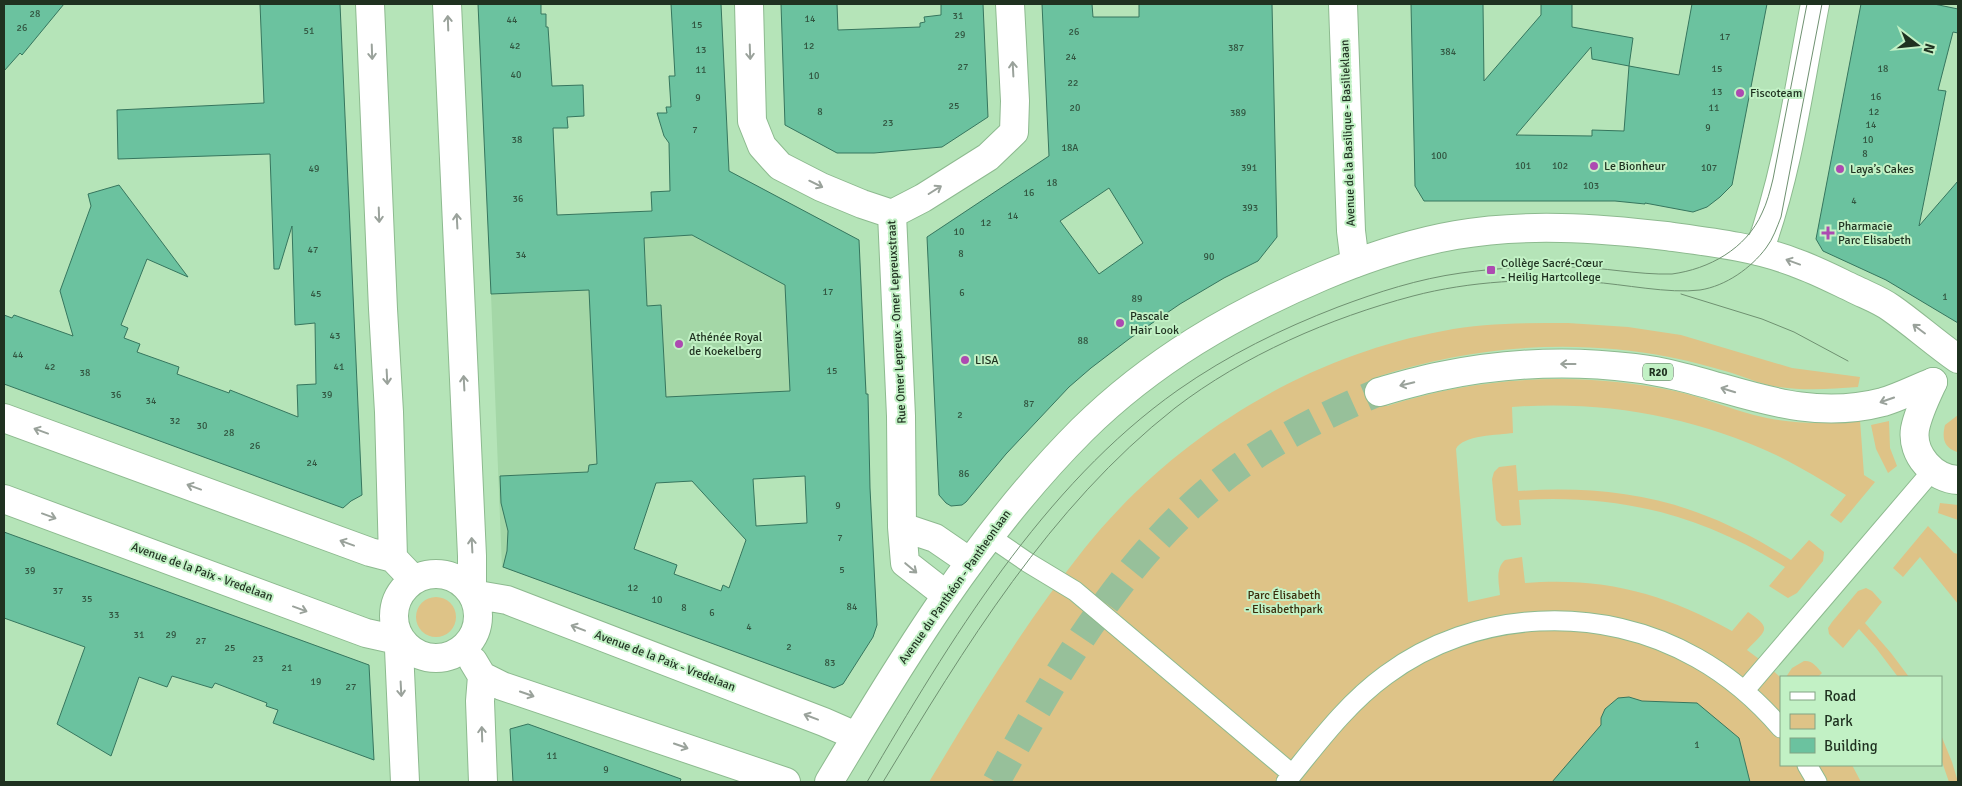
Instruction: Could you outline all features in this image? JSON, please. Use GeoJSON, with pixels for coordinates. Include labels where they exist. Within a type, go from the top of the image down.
{"type":"FeatureCollection","features":[{"type":"Feature","properties":{"kind":"main road"},"geometry":{"type":"LineString","coordinates":[[370,4],[383,309],[395,411],[393,558]]}},
{"type":"Feature","properties":{"kind":"main road"},"geometry":{"type":"LineString","coordinates":[[447,4],[444,60],[460,436],[472,556],[472,594],[477,608],[478,622],[473,636],[464,647],[443,657],[421,654],[402,641],[397,634],[395,611],[397,600],[403,590],[414,580],[430,574],[446,575],[461,582],[472,594]]}},
{"type":"Feature","properties":{"kind":"main road"},"geometry":{"type":"LineString","coordinates":[[748,4],[752,121],[762,146],[780,166],[820,187],[892,214]]}},
{"type":"Feature","properties":{"kind":"main road","name":"Rue Omer Lepreux - Omer Lepreuxstraat"},"geometry":{"type":"LineString","coordinates":[[946,596],[905,563],[902,527],[901,416],[892,214],[922,198],[988,157],[1014,132],[1015,101],[1010,4]]}},
{"type":"Feature","properties":{"kind":"main road","name":"Avenue de la Basilique - Basilieklaan"},"geometry":{"type":"LineString","coordinates":[[1343,4],[1351,224],[1356,263]]}},
{"type":"Feature","properties":{"kind":"main road"},"geometry":{"type":"LineString","coordinates":[[1760,251],[1773,214],[1781,181],[1815,4]]}},
{"type":"Feature","properties":{"kind":"main road","name":"Avenue du Panthéon - Pantheonlaan"},"geometry":{"type":"LineString","coordinates":[[829,782],[897,669],[970,562],[1013,505],[1082,430],[1126,390],[1173,354],[1223,323],[1276,295],[1356,263],[1392,250],[1455,235],[1541,228],[1638,233],[1714,243],[1760,251],[1800,264],[1887,306],[1958,359]]}},
{"type":"Feature","properties":{"kind":"main road","name":"R20"},"geometry":{"type":"LineString","coordinates":[[1379,392],[1441,376],[1481,369],[1532,364],[1584,364],[1635,368],[1686,378],[1785,405],[1820,408],[1863,405],[1884,401],[1932,382],[1958,369]]}},
{"type":"Feature","properties":{"kind":"main road"},"geometry":{"type":"LineString","coordinates":[[1932,382],[1915,431],[1915,441],[1918,451],[1932,470],[1944,477],[1958,480]]}},
{"type":"Feature","properties":{"kind":"main road"},"geometry":{"type":"LineString","coordinates":[[4,418],[370,552],[393,558],[414,580]]}},
{"type":"Feature","properties":{"kind":"main road","name":"Avenue de la Paix - Vredelaan"},"geometry":{"type":"LineString","coordinates":[[4,499],[366,633],[402,641]]}},
{"type":"Feature","properties":{"kind":"main road"},"geometry":{"type":"LineString","coordinates":[[902,527],[935,538],[970,562]]}},
{"type":"Feature","properties":{"kind":"main road","name":"Avenue de la Paix - Vredelaan"},"geometry":{"type":"LineString","coordinates":[[472,594],[507,600],[856,736]]}},
{"type":"Feature","properties":{"kind":"main road"},"geometry":{"type":"LineString","coordinates":[[402,641],[399,649],[405,782]]}},
{"type":"Feature","properties":{"kind":"main road"},"geometry":{"type":"LineString","coordinates":[[464,647],[482,676],[502,686],[786,782]]}},
{"type":"Feature","properties":{"kind":"main road"},"geometry":{"type":"LineString","coordinates":[[482,676],[480,701],[483,782]]}},
{"type":"Feature","properties":{"kind":"lane"},"geometry":{"type":"LineString","coordinates":[[1744,691],[1932,470]]}},
{"type":"Feature","properties":{"kind":"lane"},"geometry":{"type":"LineString","coordinates":[[989,536],[1075,591],[1289,778],[1349,707],[1387,674],[1431,648],[1488,627],[1553,620],[1603,624],[1628,629],[1667,643],[1697,658],[1744,691],[1780,727]]}},
{"type":"Feature","properties":{"kind":"lane"},"geometry":{"type":"LineString","coordinates":[[1808,766],[1816,782]]}},
{"type":"Feature","properties":{"kind":"shaded area","name":"Athénée Royal de Koekelberg"},"geometry":{"type":"Polygon","coordinates":[[[729,171],[859,240],[869,436],[753,479],[669,482],[652,474],[627,564],[612,607],[508,569],[508,567],[502,568],[488,219],[652,211],[651,192],[683,190],[729,171]]]}},
{"type":"Feature","properties":{"kind":"green space","name":"Parc Élisabeth - Elisabethpark"},"geometry":{"type":"Polygon","coordinates":[[[1568,323],[1628,327],[1681,335],[1792,368],[1860,377],[1858,387],[1828,389],[1789,388],[1761,383],[1732,373],[1669,357],[1632,351],[1559,347],[1485,352],[1413,366],[1377,377],[1387,406],[1458,388],[1530,380],[1566,379],[1603,381],[1675,391],[1754,415],[1794,422],[1834,423],[1860,420],[1864,475],[1875,482],[1841,523],[1830,515],[1846,495],[1803,469],[1745,441],[1713,430],[1647,414],[1580,406],[1512,407],[1513,433],[1473,438],[1460,444],[1456,449],[1468,602],[1500,595],[1498,576],[1502,564],[1505,560],[1522,557],[1525,583],[1581,583],[1632,590],[1682,607],[1732,631],[1748,612],[1761,622],[1764,630],[1747,650],[1780,677],[1780,766],[1853,766],[1861,782],[929,782],[1022,634],[1084,549],[1119,509],[1158,472],[1200,438],[1244,408],[1291,382],[1340,360],[1391,343],[1443,331],[1474,326],[1568,323]]]}},
{"type":"Feature","properties":{"kind":"green space"},"geometry":{"type":"Polygon","coordinates":[[[1958,415],[1957,452],[1946,444],[1944,434],[1945,425],[1958,415]]]}},
{"type":"Feature","properties":{"kind":"green space"},"geometry":{"type":"Polygon","coordinates":[[[1889,421],[1890,448],[1897,466],[1888,473],[1876,449],[1871,425],[1889,421]]]}},
{"type":"Feature","properties":{"kind":"green space"},"geometry":{"type":"Polygon","coordinates":[[[1516,465],[1518,491],[1586,490],[1653,499],[1696,512],[1733,527],[1791,560],[1809,540],[1824,552],[1823,561],[1797,593],[1788,598],[1769,586],[1785,567],[1722,533],[1658,511],[1591,500],[1519,500],[1521,525],[1502,526],[1496,520],[1492,479],[1494,472],[1499,467],[1516,465]]]}},
{"type":"Feature","properties":{"kind":"green space"},"geometry":{"type":"Polygon","coordinates":[[[1940,503],[1958,505],[1958,520],[1938,513],[1940,503]]]}},
{"type":"Feature","properties":{"kind":"green space"},"geometry":{"type":"Polygon","coordinates":[[[1928,526],[1954,553],[1958,554],[1958,604],[1920,557],[1903,577],[1893,568],[1928,526]]]}},
{"type":"Feature","properties":{"kind":"green space"},"geometry":{"type":"Polygon","coordinates":[[[1866,588],[1872,591],[1882,602],[1865,623],[1908,676],[1897,676],[1859,629],[1843,648],[1829,634],[1828,628],[1832,622],[1858,591],[1866,588]]]}},
{"type":"Feature","properties":{"kind":"green space"},"geometry":{"type":"Polygon","coordinates":[[[440,597],[447,600],[453,606],[456,617],[455,625],[447,634],[440,637],[432,637],[425,634],[417,625],[416,613],[419,606],[428,598],[440,597]]]}},
{"type":"Feature","properties":{"kind":"green space"},"geometry":{"type":"Polygon","coordinates":[[[1807,661],[1816,666],[1822,673],[1819,676],[1787,676],[1792,668],[1807,661]]]}},
{"type":"Feature","properties":{"kind":"green space"},"geometry":{"type":"Polygon","coordinates":[[[1942,737],[1958,782],[1949,782],[1942,762],[1942,737]]]}},
{"type":"Feature","properties":{"kind":"building"},"geometry":{"type":"Polygon","coordinates":[[[4,4],[64,4],[22,55],[20,53],[4,71],[4,4]]]}},
{"type":"Feature","properties":{"kind":"building"},"geometry":{"type":"Polygon","coordinates":[[[260,4],[340,4],[362,495],[343,508],[4,384],[4,315],[12,318],[14,315],[73,336],[60,291],[91,206],[88,194],[119,185],[188,277],[147,259],[121,325],[128,328],[124,338],[140,344],[137,352],[179,367],[177,374],[229,393],[230,390],[298,417],[297,385],[316,384],[315,323],[295,325],[292,226],[279,269],[274,269],[270,154],[118,159],[117,110],[264,103],[260,4]]]}},
{"type":"Feature","properties":{"kind":"building"},"geometry":{"type":"Polygon","coordinates":[[[478,4],[541,4],[541,14],[546,14],[546,27],[548,27],[552,86],[583,85],[584,116],[567,117],[568,128],[553,128],[557,215],[652,211],[651,192],[670,191],[669,143],[664,136],[657,113],[667,113],[666,107],[671,107],[669,76],[675,76],[671,4],[721,4],[729,171],[859,240],[866,394],[868,394],[870,488],[877,625],[873,637],[843,684],[834,688],[503,567],[507,551],[508,531],[501,503],[500,476],[588,472],[589,465],[597,464],[589,290],[491,294],[478,4]],[[692,235],[644,238],[647,306],[661,305],[666,397],[790,391],[785,285],[692,235]],[[805,476],[753,479],[756,526],[807,523],[805,476]],[[692,481],[656,483],[634,549],[677,565],[674,574],[721,591],[723,585],[729,588],[746,540],[692,481]]]}},
{"type":"Feature","properties":{"kind":"building"},"geometry":{"type":"Polygon","coordinates":[[[781,4],[837,4],[838,30],[920,27],[920,23],[925,22],[924,17],[941,15],[941,4],[983,4],[988,117],[942,147],[874,153],[837,153],[785,125],[781,4]]]}},
{"type":"Feature","properties":{"kind":"building"},"geometry":{"type":"Polygon","coordinates":[[[1042,4],[1092,4],[1093,17],[1139,17],[1139,4],[1272,4],[1277,237],[1258,261],[1224,278],[1180,304],[1091,368],[1069,387],[1006,454],[966,502],[962,505],[951,506],[939,495],[927,237],[1049,156],[1042,4]],[[1109,188],[1060,221],[1099,274],[1143,243],[1109,188]]]}},
{"type":"Feature","properties":{"kind":"building"},"geometry":{"type":"Polygon","coordinates":[[[1411,4],[1483,4],[1484,81],[1541,15],[1541,4],[1572,4],[1572,27],[1633,38],[1629,66],[1679,75],[1692,4],[1767,4],[1732,185],[1707,207],[1693,212],[1645,203],[1615,201],[1424,201],[1415,186],[1411,4]],[[1591,47],[1516,135],[1592,136],[1592,130],[1624,131],[1629,66],[1592,59],[1591,47]]]}},
{"type":"Feature","properties":{"kind":"building"},"geometry":{"type":"Polygon","coordinates":[[[1861,4],[1934,4],[1958,9],[1958,33],[1953,32],[1938,90],[1946,91],[1919,226],[1958,181],[1958,323],[1886,280],[1823,251],[1816,239],[1861,4]]]}},
{"type":"Feature","properties":{"kind":"building"},"geometry":{"type":"Polygon","coordinates":[[[4,532],[369,665],[374,760],[273,723],[278,710],[266,706],[267,703],[215,683],[212,688],[172,676],[167,687],[139,677],[111,756],[57,724],[85,647],[4,618],[4,532]]]}},
{"type":"Feature","properties":{"kind":"building"},"geometry":{"type":"Polygon","coordinates":[[[1629,697],[1642,701],[1697,703],[1739,738],[1750,782],[1552,782],[1601,725],[1601,718],[1605,709],[1618,698],[1629,697]]]}},
{"type":"Feature","properties":{"kind":"building"},"geometry":{"type":"Polygon","coordinates":[[[528,724],[681,779],[680,782],[513,782],[510,729],[528,724]]]}},
{"type":"Feature","properties":{"kind":"tunnel"},"geometry":{"type":"LineString","coordinates":[[996,782],[1072,653],[1129,572],[1162,535],[1197,500],[1253,457],[1305,426],[1379,392]]}},
{"type":"Feature","properties":{"kind":"tram line"},"geometry":{"type":"LineString","coordinates":[[867,782],[931,675],[966,621],[1042,519],[1084,472],[1129,429],[1178,390],[1216,365],[1255,344],[1317,315],[1353,301],[1414,282],[1461,273],[1542,267],[1582,267],[1672,274],[1713,262],[1736,247],[1755,226],[1770,192],[1807,4]]}},
{"type":"Feature","properties":{"kind":"tram line"},"geometry":{"type":"LineString","coordinates":[[883,782],[978,630],[1049,534],[1088,489],[1130,447],[1175,408],[1230,371],[1289,340],[1319,327],[1382,305],[1435,291],[1479,284],[1547,280],[1688,291],[1719,285],[1745,269],[1760,255],[1768,244],[1775,233],[1781,217],[1822,4]]}},
{"type":"Feature","properties":{"kind":"tram line"},"geometry":{"type":"LineString","coordinates":[[1681,294],[1762,319],[1794,332],[1848,361]]}},
{"type":"Feature","properties":{"kind":"place","name":"Fiscoteam"},"geometry":{"type":"Point","coordinates":[1740,93]}},
{"type":"Feature","properties":{"kind":"place","name":"Le Bionheur"},"geometry":{"type":"Point","coordinates":[1594,166]}},
{"type":"Feature","properties":{"kind":"place","name":"Laya’s Cakes"},"geometry":{"type":"Point","coordinates":[1840,169]}},
{"type":"Feature","properties":{"kind":"place","name":"Pharmacie Parc Elisabeth"},"geometry":{"type":"Point","coordinates":[1828,233]}},
{"type":"Feature","properties":{"kind":"place","name":"Collège Sacré-Cœur - Heilig Hartcollege"},"geometry":{"type":"Point","coordinates":[1491,270]}},
{"type":"Feature","properties":{"kind":"place","name":"Pascale Hair Look"},"geometry":{"type":"Point","coordinates":[1120,323]}},
{"type":"Feature","properties":{"kind":"place","name":"Athénée Royal de Koekelberg"},"geometry":{"type":"Point","coordinates":[679,344]}},
{"type":"Feature","properties":{"kind":"place","name":"LISA"},"geometry":{"type":"Point","coordinates":[965,360]}}]}
